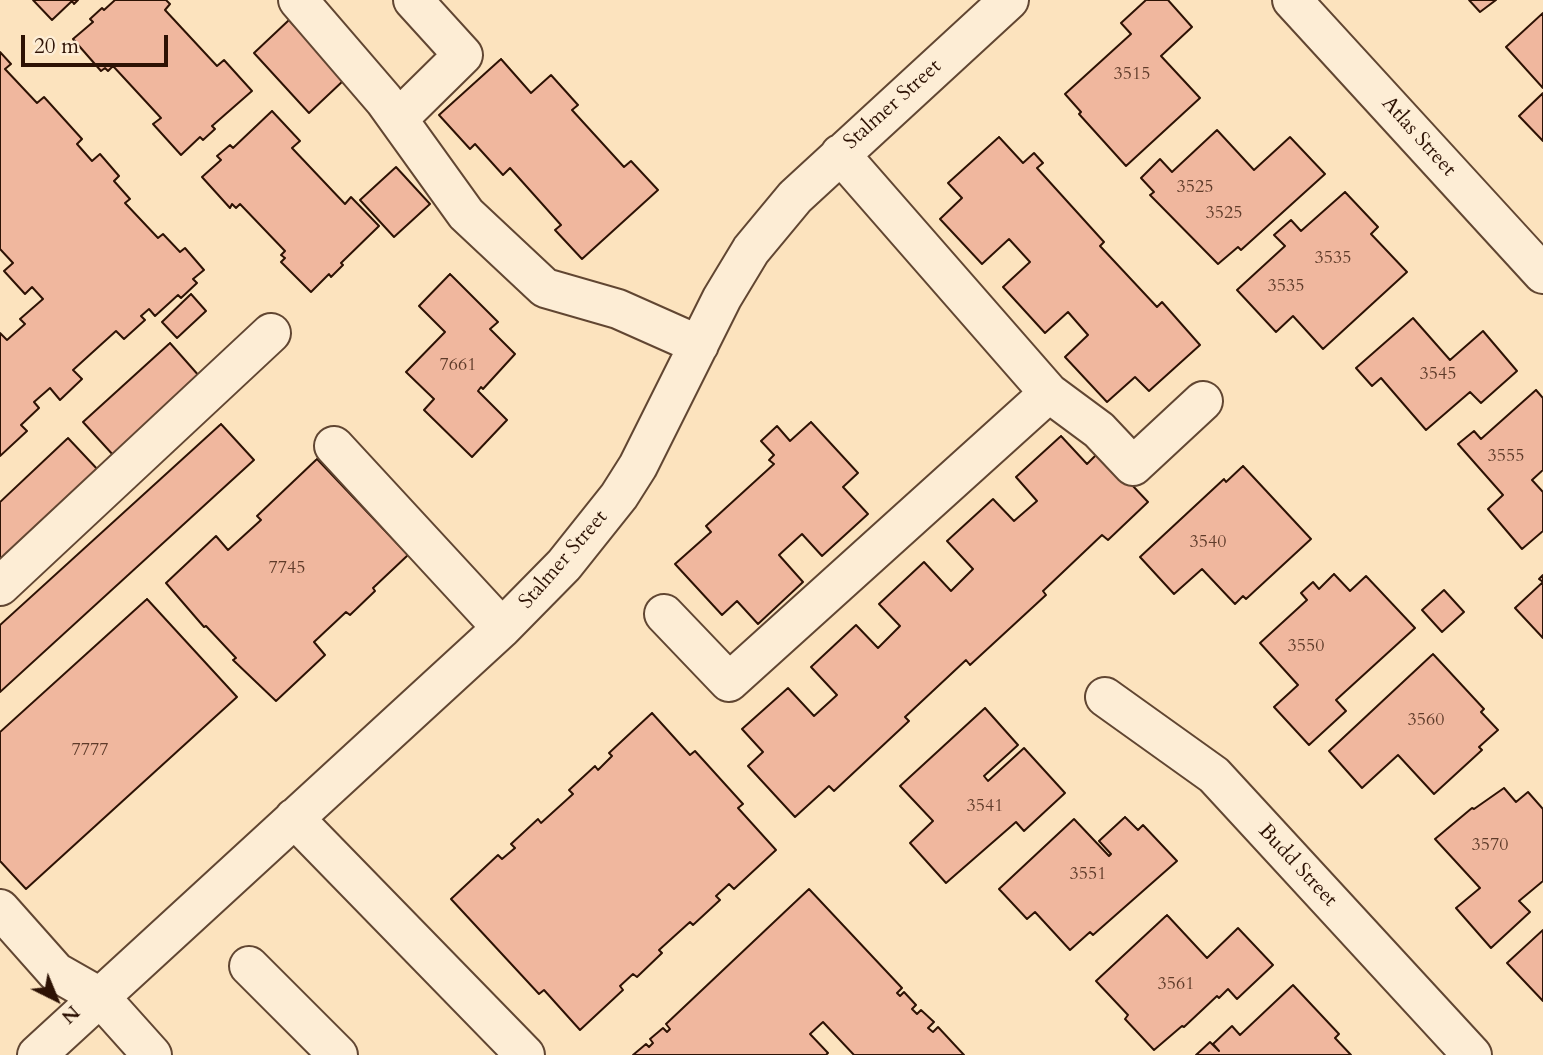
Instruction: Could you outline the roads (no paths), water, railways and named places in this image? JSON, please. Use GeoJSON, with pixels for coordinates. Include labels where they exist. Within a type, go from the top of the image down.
{"type":"FeatureCollection","features":[{"type":"Feature","properties":{"kind":"street"},"geometry":{"type":"LineString","coordinates":[[298,0],[384,100],[466,214],[545,288],[618,309],[699,345]]}},
{"type":"Feature","properties":{"kind":"street"},"geometry":{"type":"LineString","coordinates":[[398,119],[463,55],[412,0]]}},
{"type":"Feature","properties":{"kind":"street","name":"Stalmer Street"},"geometry":{"type":"LineString","coordinates":[[37,1055],[502,628],[565,565],[619,496],[638,466],[722,298],[751,250],[795,197],[1009,0]]}},
{"type":"Feature","properties":{"kind":"street","name":"Atlas Street"},"geometry":{"type":"LineString","coordinates":[[1292,0],[1543,274]]}},
{"type":"Feature","properties":{"kind":"street"},"geometry":{"type":"LineString","coordinates":[[840,154],[1049,393],[1099,430],[1133,466],[1203,401]]}},
{"type":"Feature","properties":{"kind":"street"},"geometry":{"type":"LineString","coordinates":[[0,586],[271,333]]}},
{"type":"Feature","properties":{"kind":"street"},"geometry":{"type":"LineString","coordinates":[[664,614],[729,682],[1049,393]]}},
{"type":"Feature","properties":{"kind":"street"},"geometry":{"type":"LineString","coordinates":[[334,446],[502,628]]}},
{"type":"Feature","properties":{"kind":"street","name":"Budd Street"},"geometry":{"type":"LineString","coordinates":[[1105,696],[1214,775],[1472,1055]]}},
{"type":"Feature","properties":{"kind":"street"},"geometry":{"type":"LineString","coordinates":[[294,818],[525,1055]]}},
{"type":"Feature","properties":{"kind":"street"},"geometry":{"type":"LineString","coordinates":[[0,909],[56,972],[100,997],[152,1055]]}},
{"type":"Feature","properties":{"kind":"street"},"geometry":{"type":"LineString","coordinates":[[249,966],[338,1055]]}}]}
